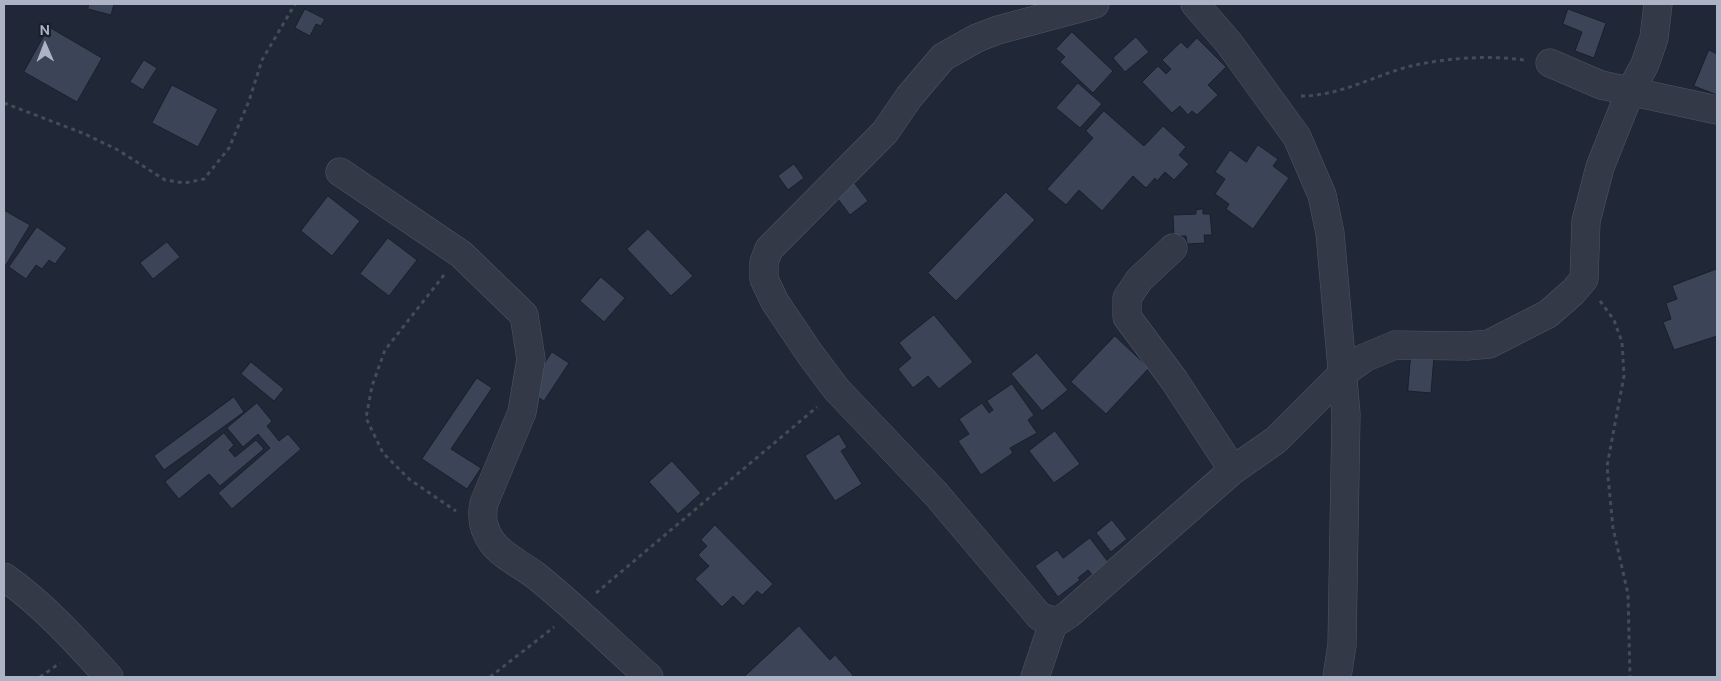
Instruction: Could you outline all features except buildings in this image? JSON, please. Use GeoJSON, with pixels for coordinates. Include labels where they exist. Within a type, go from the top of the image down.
{"type":"FeatureCollection","features":[{"type":"Feature","properties":{"kind":"street"},"geometry":{"type":"LineString","coordinates":[[1095,4],[998,30],[977,38],[943,57],[909,97],[885,132],[769,250],[764,262],[764,279],[771,295],[810,354],[837,390],[936,494],[1040,617],[1054,621],[1070,614],[1233,470],[1276,440],[1342,374],[1364,358],[1395,345],[1467,346],[1489,344],[1548,314],[1573,292],[1584,279],[1586,221],[1600,166],[1630,92],[1645,64],[1654,38],[1658,4]]}},
{"type":"Feature","properties":{"kind":"street"},"geometry":{"type":"LineString","coordinates":[[1195,4],[1229,42],[1297,136],[1322,195],[1330,233],[1336,285],[1346,414],[1342,645],[1337,677]]}},
{"type":"Feature","properties":{"kind":"street"},"geometry":{"type":"LineString","coordinates":[[1550,63],[1601,85],[1717,110]]}},
{"type":"Feature","properties":{"kind":"street"},"geometry":{"type":"LineString","coordinates":[[340,172],[461,254],[524,315],[530,359],[522,412],[484,503],[482,513],[484,529],[494,544],[535,575],[576,610],[649,677]]}},
{"type":"Feature","properties":{"kind":"street"},"geometry":{"type":"LineString","coordinates":[[1173,248],[1139,280],[1127,298],[1127,317],[1174,380],[1233,470]]}},
{"type":"Feature","properties":{"kind":"street"},"geometry":{"type":"LineString","coordinates":[[4,577],[22,589],[82,648],[108,677]]}},
{"type":"Feature","properties":{"kind":"street"},"geometry":{"type":"LineString","coordinates":[[1035,677],[1054,621]]}},
{"type":"Feature","properties":{"kind":"path"},"geometry":{"type":"LineString","coordinates":[[4,103],[85,134],[118,150],[165,180],[185,183],[204,179],[228,148],[249,101],[262,60],[295,4]]}},
{"type":"Feature","properties":{"kind":"path"},"geometry":{"type":"LineString","coordinates":[[1266,93],[1314,96],[1345,89],[1410,67],[1446,60],[1521,59],[1550,63]]}},
{"type":"Feature","properties":{"kind":"path"},"geometry":{"type":"LineString","coordinates":[[461,254],[386,350],[372,386],[366,418],[383,453],[408,479],[484,529]]}},
{"type":"Feature","properties":{"kind":"path"},"geometry":{"type":"LineString","coordinates":[[1584,279],[1614,320],[1622,342],[1624,376],[1607,466],[1613,528],[1628,594],[1630,677]]}},
{"type":"Feature","properties":{"kind":"path"},"geometry":{"type":"LineString","coordinates":[[490,677],[576,610],[837,390]]}}]}
